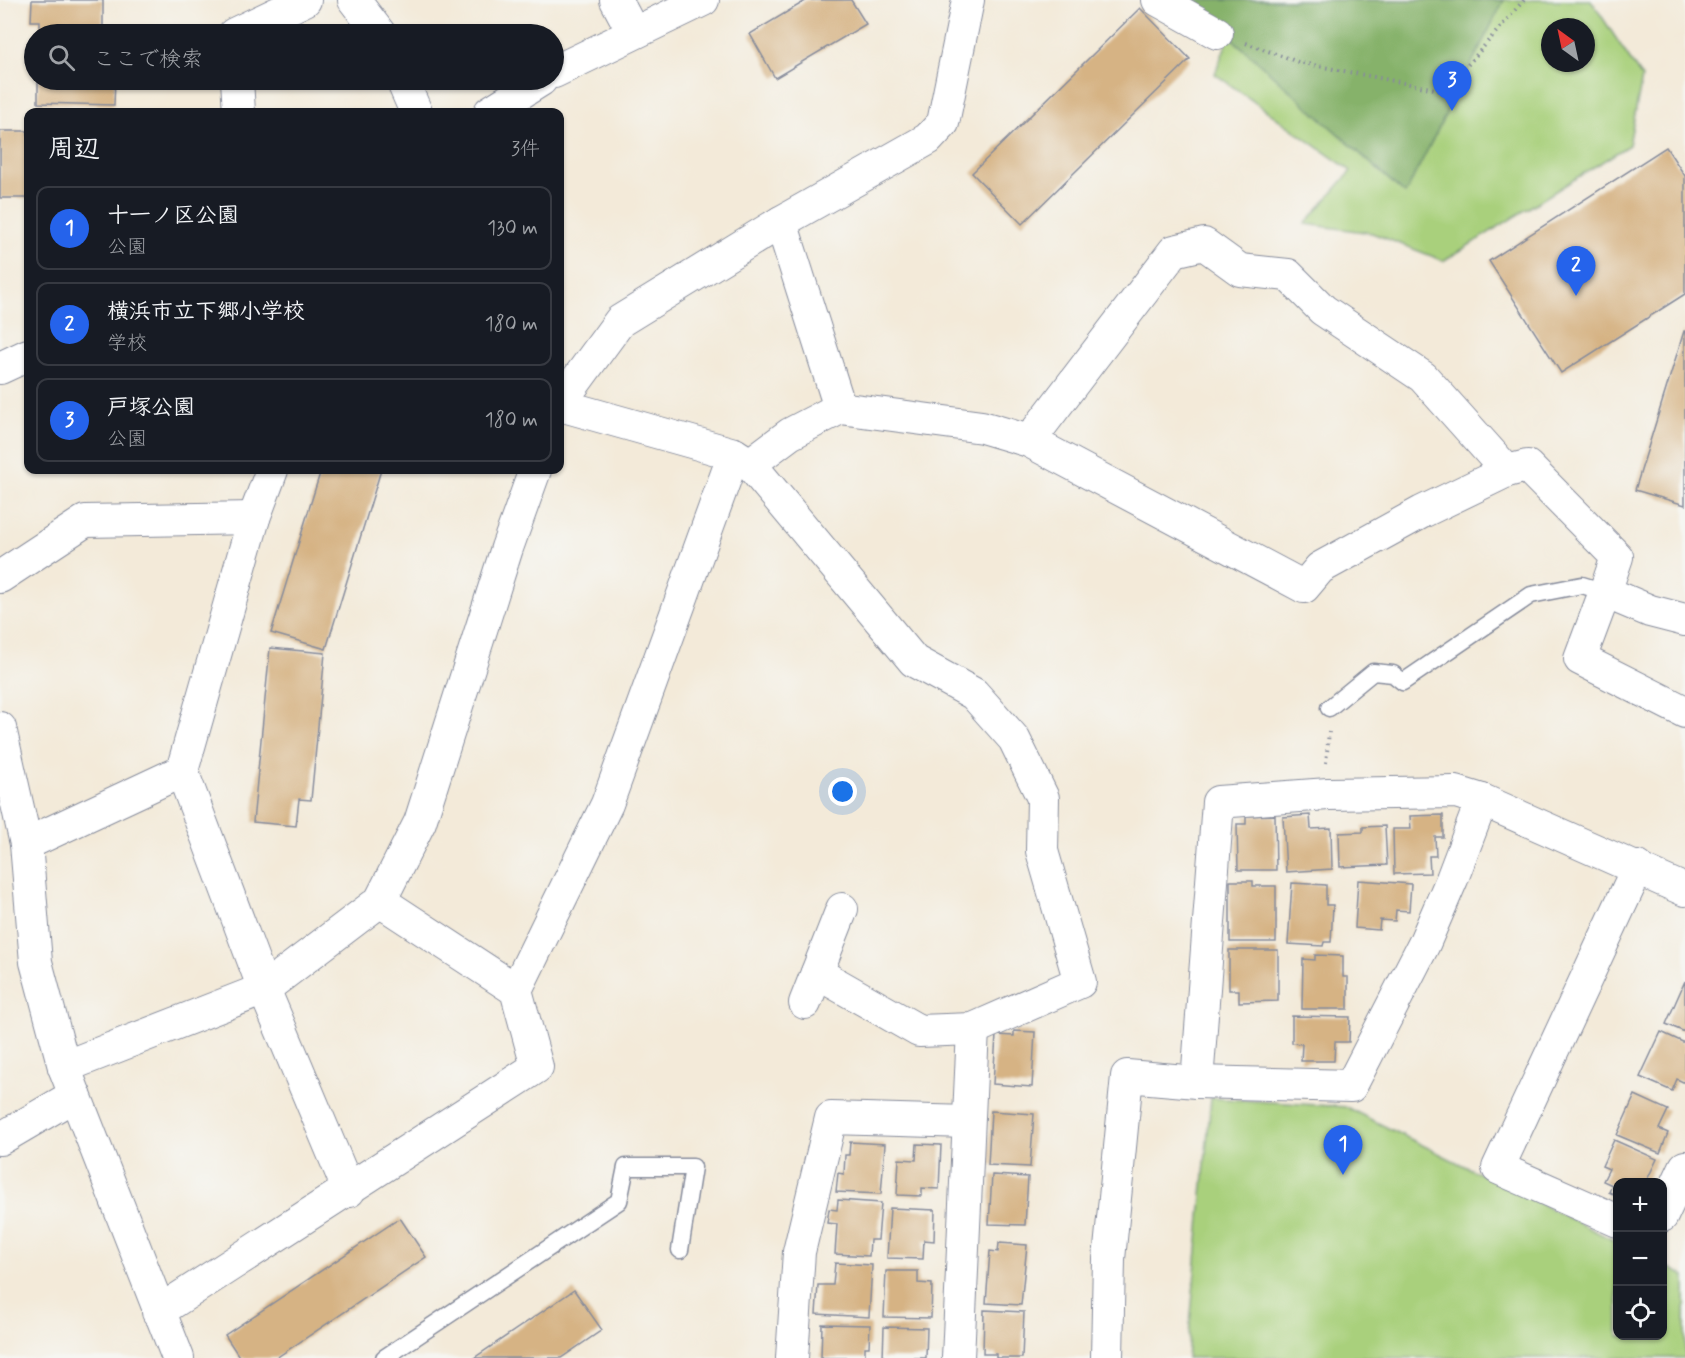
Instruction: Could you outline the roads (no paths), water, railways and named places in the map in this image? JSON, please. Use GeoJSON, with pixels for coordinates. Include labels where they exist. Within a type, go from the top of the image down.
{"type":"FeatureCollection","features":[{"type":"Feature","properties":{"kind":"street"},"geometry":{"type":"LineString","coordinates":[[255,24],[305,0]]}},
{"type":"Feature","properties":{"kind":"street"},"geometry":{"type":"LineString","coordinates":[[354,0],[372,24]]}},
{"type":"Feature","properties":{"kind":"street"},"geometry":{"type":"LineString","coordinates":[[616,0],[633,32]]}},
{"type":"Feature","properties":{"kind":"street"},"geometry":{"type":"LineString","coordinates":[[564,67],[703,0]]}},
{"type":"Feature","properties":{"kind":"street"},"geometry":{"type":"LineString","coordinates":[[564,398],[620,321],[782,222],[927,139],[944,123],[968,0]]}},
{"type":"Feature","properties":{"kind":"street"},"geometry":{"type":"LineString","coordinates":[[1158,0],[1217,33]]}},
{"type":"Feature","properties":{"kind":"street"},"geometry":{"type":"LineString","coordinates":[[238,90],[239,108]]}},
{"type":"Feature","properties":{"kind":"street"},"geometry":{"type":"LineString","coordinates":[[406,90],[414,108]]}},
{"type":"Feature","properties":{"kind":"street"},"geometry":{"type":"LineString","coordinates":[[496,108],[525,90]]}},
{"type":"Feature","properties":{"kind":"street"},"geometry":{"type":"LineString","coordinates":[[782,222],[840,408]]}},
{"type":"Feature","properties":{"kind":"street"},"geometry":{"type":"LineString","coordinates":[[1029,441],[1174,251],[1204,244],[1240,270],[1288,275],[1323,310],[1423,376],[1507,471]]}},
{"type":"Feature","properties":{"kind":"street"},"geometry":{"type":"LineString","coordinates":[[0,368],[24,357]]}},
{"type":"Feature","properties":{"kind":"street"},"geometry":{"type":"LineString","coordinates":[[564,405],[742,459],[914,661],[974,694],[1014,739],[1043,798],[1042,851],[1080,982],[973,1029],[919,1031],[817,973]]}},
{"type":"Feature","properties":{"kind":"street"},"geometry":{"type":"LineString","coordinates":[[516,990],[608,804],[742,459],[840,408],[982,427],[1029,441],[1304,587],[1320,568],[1422,512],[1507,471],[1527,466],[1612,549],[1617,557],[1580,659],[1685,712]]}},
{"type":"Feature","properties":{"kind":"street"},"geometry":{"type":"LineString","coordinates":[[270,474],[254,518],[182,771],[264,989],[349,1191]]}},
{"type":"Feature","properties":{"kind":"street"},"geometry":{"type":"LineString","coordinates":[[0,1139],[70,1081],[264,989],[380,901],[420,822],[507,548],[534,474]]}},
{"type":"Feature","properties":{"kind":"street"},"geometry":{"type":"LineString","coordinates":[[0,576],[85,521],[254,518]]}},
{"type":"Feature","properties":{"kind":"street"},"geometry":{"type":"LineString","coordinates":[[1605,592],[1650,611],[1685,620]]}},
{"type":"Feature","properties":{"kind":"street"},"geometry":{"type":"LineString","coordinates":[[0,728],[26,844],[36,962],[70,1081],[158,1312],[178,1358]]}},
{"type":"Feature","properties":{"kind":"street"},"geometry":{"type":"LineString","coordinates":[[26,844],[182,771]]}},
{"type":"Feature","properties":{"kind":"street"},"geometry":{"type":"LineString","coordinates":[[1197,1082],[1218,802],[1328,794],[1456,792],[1482,800],[1638,867],[1685,890]]}},
{"type":"Feature","properties":{"kind":"street"},"geometry":{"type":"LineString","coordinates":[[1107,1358],[1109,1259],[1127,1076],[1197,1082],[1351,1086],[1424,944],[1482,800]]}},
{"type":"Feature","properties":{"kind":"street"},"geometry":{"type":"LineString","coordinates":[[1613,1219],[1498,1168],[1638,867]]}},
{"type":"Feature","properties":{"kind":"street"},"geometry":{"type":"LineString","coordinates":[[158,1312],[349,1191],[537,1067],[516,990],[380,901]]}},
{"type":"Feature","properties":{"kind":"street"},"geometry":{"type":"LineString","coordinates":[[805,1003],[842,909]]}},
{"type":"Feature","properties":{"kind":"street"},"geometry":{"type":"LineString","coordinates":[[958,1358],[973,1029]]}},
{"type":"Feature","properties":{"kind":"street"},"geometry":{"type":"LineString","coordinates":[[792,1358],[799,1252],[831,1118],[968,1122]]}},
{"type":"Feature","properties":{"kind":"street"},"geometry":{"type":"LineString","coordinates":[[1667,1205],[1685,1167]]}},
{"type":"Feature","properties":{"kind":"lane"},"geometry":{"type":"LineString","coordinates":[[1329,708],[1373,672],[1393,674],[1403,682],[1531,595],[1582,585],[1605,592]]}},
{"type":"Feature","properties":{"kind":"lane"},"geometry":{"type":"LineString","coordinates":[[384,1358],[619,1201],[626,1167],[693,1167],[680,1250]]}},
{"type":"Feature","properties":{"kind":"place","name":"戸塚公園"},"geometry":{"type":"Point","coordinates":[1452,111]}},
{"type":"Feature","properties":{"kind":"place","name":"横浜市立下郷小学校"},"geometry":{"type":"Point","coordinates":[1576,296]}},
{"type":"Feature","properties":{"kind":"place","name":"十一ノ区公園"},"geometry":{"type":"Point","coordinates":[1343,1175]}}]}
